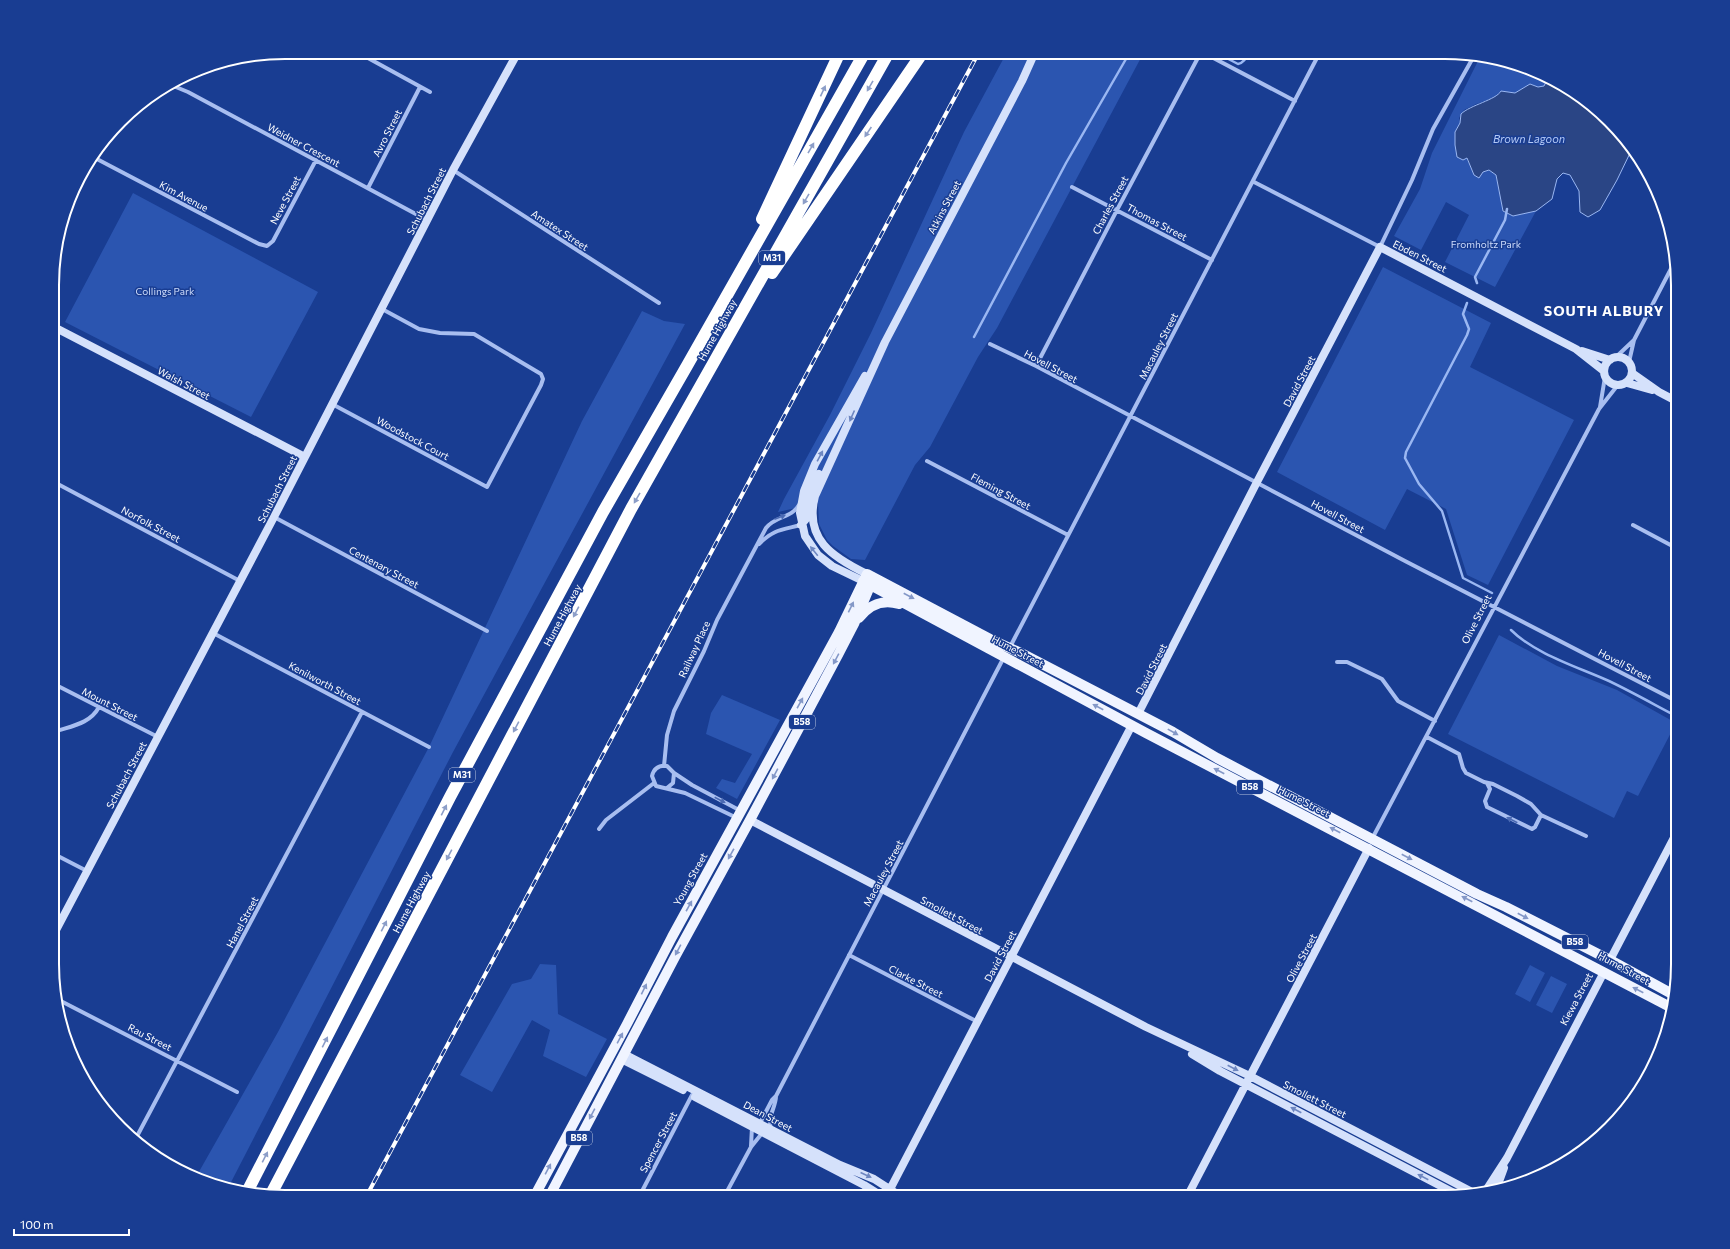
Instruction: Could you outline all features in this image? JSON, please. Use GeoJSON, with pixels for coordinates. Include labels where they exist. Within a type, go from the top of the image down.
{"type":"FeatureCollection","features":[{"type":"Feature","properties":{"kind":"highway"},"geometry":{"type":"LineString","coordinates":[[688,364],[702,331],[769,204],[837,59]]}},
{"type":"Feature","properties":{"kind":"highway","name":"Hume Highway"},"geometry":{"type":"LineString","coordinates":[[250,1187],[450,797],[603,512],[861,59]]}},
{"type":"Feature","properties":{"kind":"highway","name":"Hume Highway"},"geometry":{"type":"LineString","coordinates":[[273,1190],[620,530],[885,59]]}},
{"type":"Feature","properties":{"kind":"highway"},"geometry":{"type":"LineString","coordinates":[[657,464],[770,275],[918,59]]}},
{"type":"Feature","properties":{"kind":"main road","name":"Hume Street"},"geometry":{"type":"LineString","coordinates":[[869,580],[914,609],[1132,725],[1371,844],[1506,907],[1610,960],[1669,993]]}},
{"type":"Feature","properties":{"kind":"main road","name":"Hume Street"},"geometry":{"type":"LineString","coordinates":[[869,580],[1010,648],[1173,732],[1371,844],[1667,1006]]}},
{"type":"Feature","properties":{"kind":"main road","name":"B58"},"geometry":{"type":"LineString","coordinates":[[553,1190],[688,932],[750,820],[854,624],[869,580]]}},
{"type":"Feature","properties":{"kind":"main road","name":"Young Street"},"geometry":{"type":"LineString","coordinates":[[538,1190],[672,937],[869,580]]}},
{"type":"Feature","properties":{"kind":"main road","name":"B58"},"geometry":{"type":"LineString","coordinates":[[854,624],[867,609],[883,602],[897,603],[914,609]]}},
{"type":"Feature","properties":{"kind":"main road"},"geometry":{"type":"LineString","coordinates":[[1132,725],[1138,714]]}},
{"type":"Feature","properties":{"kind":"main road"},"geometry":{"type":"LineString","coordinates":[[739,815],[750,820]]}},
{"type":"Feature","properties":{"kind":"main road","name":"Kiewa Street"},"geometry":{"type":"LineString","coordinates":[[1604,972],[1610,960]]}},
{"type":"Feature","properties":{"kind":"main road"},"geometry":{"type":"LineString","coordinates":[[612,1051],[623,1056]]}},
{"type":"Feature","properties":{"kind":"street"},"geometry":{"type":"LineString","coordinates":[[370,59],[430,92]]}},
{"type":"Feature","properties":{"kind":"street","name":"Schubach Street"},"geometry":{"type":"LineString","coordinates":[[59,924],[274,517],[453,170],[514,59]]}},
{"type":"Feature","properties":{"kind":"street","name":"Atkins Street"},"geometry":{"type":"LineString","coordinates":[[869,580],[832,566],[820,558],[808,542],[801,525],[800,510],[804,491],[823,450],[885,342],[1022,81],[1032,59]]}},
{"type":"Feature","properties":{"kind":"street","name":"Atkins Street"},"geometry":{"type":"LineString","coordinates":[[1022,81],[1036,59]]}},
{"type":"Feature","properties":{"kind":"street","name":"Charles Street"},"geometry":{"type":"LineString","coordinates":[[1036,366],[1197,59]]}},
{"type":"Feature","properties":{"kind":"street"},"geometry":{"type":"LineString","coordinates":[[1214,59],[1295,101]]}},
{"type":"Feature","properties":{"kind":"street","name":"Macauley Street"},"geometry":{"type":"LineString","coordinates":[[1010,648],[1254,182],[1316,59]]}},
{"type":"Feature","properties":{"kind":"street","name":"David Street"},"geometry":{"type":"LineString","coordinates":[[1138,714],[1380,247],[1412,180],[1433,129],[1471,61]]}},
{"type":"Feature","properties":{"kind":"street","name":"Avro Street"},"geometry":{"type":"LineString","coordinates":[[368,188],[420,86]]}},
{"type":"Feature","properties":{"kind":"street","name":"Weidner Crescent"},"geometry":{"type":"LineString","coordinates":[[176,87],[188,92],[428,220]]}},
{"type":"Feature","properties":{"kind":"street","name":"Kim Avenue"},"geometry":{"type":"LineString","coordinates":[[97,159],[259,244],[267,246]]}},
{"type":"Feature","properties":{"kind":"street","name":"Neve Street"},"geometry":{"type":"LineString","coordinates":[[267,246],[273,241],[316,160]]}},
{"type":"Feature","properties":{"kind":"street","name":"Amatex Street"},"geometry":{"type":"LineString","coordinates":[[453,170],[659,303]]}},
{"type":"Feature","properties":{"kind":"street","name":"Ebden Street"},"geometry":{"type":"LineString","coordinates":[[1254,182],[1576,349],[1613,358]]}},
{"type":"Feature","properties":{"kind":"street","name":"Thomas Street"},"geometry":{"type":"LineString","coordinates":[[1072,187],[1212,260]]}},
{"type":"Feature","properties":{"kind":"street"},"geometry":{"type":"LineString","coordinates":[[1671,270],[1634,340],[1629,362],[1632,373],[1659,392],[1671,398]]}},
{"type":"Feature","properties":{"kind":"street","name":"Woodstock Court"},"geometry":{"type":"LineString","coordinates":[[332,404],[488,488],[545,376],[474,334],[430,332],[419,329],[382,309]]}},
{"type":"Feature","properties":{"kind":"street","name":"Walsh Street"},"geometry":{"type":"LineString","coordinates":[[59,330],[305,457]]}},
{"type":"Feature","properties":{"kind":"street"},"geometry":{"type":"LineString","coordinates":[[1634,340],[1605,364],[1604,374],[1610,383],[1617,386],[1627,383],[1659,392]]}},
{"type":"Feature","properties":{"kind":"street","name":"Atkins Street"},"geometry":{"type":"LineString","coordinates":[[869,580],[828,551],[819,538],[814,524],[813,510],[815,496],[885,342]]}},
{"type":"Feature","properties":{"kind":"street","name":"Hovell Street"},"geometry":{"type":"LineString","coordinates":[[990,344],[1036,366],[1405,561],[1671,698]]}},
{"type":"Feature","properties":{"kind":"street","name":"Ebden Street"},"geometry":{"type":"LineString","coordinates":[[1576,349],[1604,374]]}},
{"type":"Feature","properties":{"kind":"street"},"geometry":{"type":"LineString","coordinates":[[1613,358],[1623,358],[1629,362]]}},
{"type":"Feature","properties":{"kind":"street"},"geometry":{"type":"LineString","coordinates":[[1627,383],[1632,373]]}},
{"type":"Feature","properties":{"kind":"street","name":"Olive Street"},"geometry":{"type":"LineString","coordinates":[[1599,409],[1604,374]]}},
{"type":"Feature","properties":{"kind":"street","name":"Olive Street"},"geometry":{"type":"LineString","coordinates":[[1246,1084],[1494,606],[1599,409],[1617,386]]}},
{"type":"Feature","properties":{"kind":"street"},"geometry":{"type":"LineString","coordinates":[[801,525],[806,518],[808,502],[813,486],[839,443]]}},
{"type":"Feature","properties":{"kind":"street","name":"Fleming Street"},"geometry":{"type":"LineString","coordinates":[[927,460],[1068,535]]}},
{"type":"Feature","properties":{"kind":"street","name":"Norfolk Street"},"geometry":{"type":"LineString","coordinates":[[59,485],[240,581]]}},
{"type":"Feature","properties":{"kind":"street","name":"Railway Place"},"geometry":{"type":"LineString","coordinates":[[664,766],[667,735],[674,710],[704,651],[717,620],[764,531],[771,522],[796,510],[804,491]]}},
{"type":"Feature","properties":{"kind":"street","name":"Centenary Street"},"geometry":{"type":"LineString","coordinates":[[274,517],[488,631]]}},
{"type":"Feature","properties":{"kind":"street","name":"Railway Place"},"geometry":{"type":"LineString","coordinates":[[757,546],[767,536],[776,530],[801,525]]}},
{"type":"Feature","properties":{"kind":"street"},"geometry":{"type":"LineString","coordinates":[[1633,525],[1671,545]]}},
{"type":"Feature","properties":{"kind":"street","name":"Kenilworth Street"},"geometry":{"type":"LineString","coordinates":[[213,633],[429,747]]}},
{"type":"Feature","properties":{"kind":"street","name":"Macauley Street"},"geometry":{"type":"LineString","coordinates":[[751,1146],[753,1130],[776,1096],[1004,657]]}},
{"type":"Feature","properties":{"kind":"street"},"geometry":{"type":"LineString","coordinates":[[1337,662],[1348,662],[1382,680],[1398,701],[1435,721]]}},
{"type":"Feature","properties":{"kind":"street","name":"Mount Street"},"geometry":{"type":"LineString","coordinates":[[59,687],[158,737]]}},
{"type":"Feature","properties":{"kind":"street"},"geometry":{"type":"LineString","coordinates":[[59,730],[83,722],[93,716],[99,707]]}},
{"type":"Feature","properties":{"kind":"street","name":"Hanel Street"},"geometry":{"type":"LineString","coordinates":[[138,1135],[362,712]]}},
{"type":"Feature","properties":{"kind":"street","name":"David Street"},"geometry":{"type":"LineString","coordinates":[[890,1188],[1132,725]]}},
{"type":"Feature","properties":{"kind":"street"},"geometry":{"type":"LineString","coordinates":[[1426,737],[1459,754],[1464,771],[1531,804],[1541,815],[1586,836]]}},
{"type":"Feature","properties":{"kind":"street"},"geometry":{"type":"LineString","coordinates":[[664,766],[670,768],[674,773],[739,815],[685,793],[659,787],[654,783],[653,773],[657,768],[664,766]]}},
{"type":"Feature","properties":{"kind":"street"},"geometry":{"type":"LineString","coordinates":[[667,788],[673,783],[674,773]]}},
{"type":"Feature","properties":{"kind":"street"},"geometry":{"type":"LineString","coordinates":[[598,829],[654,783]]}},
{"type":"Feature","properties":{"kind":"street"},"geometry":{"type":"LineString","coordinates":[[1487,783],[1490,791],[1485,801],[1487,807],[1529,828],[1534,828],[1541,815]]}},
{"type":"Feature","properties":{"kind":"street","name":"Smollett Street"},"geometry":{"type":"LineString","coordinates":[[750,820],[1146,1027],[1250,1076],[1467,1189]]}},
{"type":"Feature","properties":{"kind":"street","name":"Kiewa Street"},"geometry":{"type":"LineString","coordinates":[[1610,960],[1671,843]]}},
{"type":"Feature","properties":{"kind":"street"},"geometry":{"type":"LineString","coordinates":[[59,857],[87,871]]}},
{"type":"Feature","properties":{"kind":"street","name":"Clarke Street"},"geometry":{"type":"LineString","coordinates":[[849,955],[976,1021]]}},
{"type":"Feature","properties":{"kind":"street","name":"Kiewa Street"},"geometry":{"type":"LineString","coordinates":[[1489,1186],[1507,1158],[1604,972]]}},
{"type":"Feature","properties":{"kind":"street","name":"Rau Street"},"geometry":{"type":"LineString","coordinates":[[62,1002],[237,1092]]}},
{"type":"Feature","properties":{"kind":"street","name":"Smollett Street"},"geometry":{"type":"LineString","coordinates":[[1146,1027],[1246,1084],[1448,1190]]}},
{"type":"Feature","properties":{"kind":"street","name":"Dean Street"},"geometry":{"type":"LineString","coordinates":[[623,1056],[756,1125],[772,1130],[840,1166],[863,1174],[893,1190]]}},
{"type":"Feature","properties":{"kind":"street"},"geometry":{"type":"LineString","coordinates":[[1191,1190],[1246,1084]]}},
{"type":"Feature","properties":{"kind":"street","name":"Spencer Street"},"geometry":{"type":"LineString","coordinates":[[642,1190],[693,1092]]}},
{"type":"Feature","properties":{"kind":"street","name":"Macauley Street"},"geometry":{"type":"LineString","coordinates":[[772,1130],[770,1126],[770,1119],[776,1103],[776,1096]]}},
{"type":"Feature","properties":{"kind":"street"},"geometry":{"type":"LineString","coordinates":[[1313,1119],[1318,1111]]}},
{"type":"Feature","properties":{"kind":"street"},"geometry":{"type":"LineString","coordinates":[[756,1125],[763,1132]]}},
{"type":"Feature","properties":{"kind":"street","name":"Macauley Street"},"geometry":{"type":"LineString","coordinates":[[728,1190],[751,1146],[763,1132]]}},
{"type":"Feature","properties":{"kind":"street","name":"Dean Street"},"geometry":{"type":"LineString","coordinates":[[763,1132],[872,1190]]}},
{"type":"Feature","properties":{"kind":"street","name":"Kiewa Street"},"geometry":{"type":"LineString","coordinates":[[1498,1183],[1507,1158]]}},
{"type":"Feature","properties":{"kind":"green space"},"geometry":{"type":"Polygon","coordinates":[[[1003,59],[1140,59],[997,328],[978,357],[930,447],[915,465],[865,560],[851,559],[827,540],[819,524],[818,503],[778,512],[830,415],[871,333],[964,132],[1003,59]]]}},
{"type":"Feature","properties":{"kind":"green space","name":"Fromholtz Park"},"geometry":{"type":"Polygon","coordinates":[[[1478,62],[1518,71],[1546,82],[1544,86],[1538,87],[1530,84],[1515,93],[1500,94],[1494,98],[1464,110],[1459,118],[1460,123],[1455,132],[1474,175],[1489,170],[1496,175],[1503,211],[1513,216],[1536,211],[1495,287],[1445,262],[1469,215],[1446,202],[1421,250],[1394,236],[1420,189],[1432,153],[1478,62]]]}},
{"type":"Feature","properties":{"kind":"green space","name":"Collings Park"},"geometry":{"type":"Polygon","coordinates":[[[133,193],[318,292],[251,417],[65,322],[133,193]]]}},
{"type":"Feature","properties":{"kind":"green space"},"geometry":{"type":"Polygon","coordinates":[[[1383,267],[1491,323],[1470,367],[1574,420],[1488,585],[1467,575],[1446,509],[1407,489],[1385,530],[1277,472],[1383,267]]]}},
{"type":"Feature","properties":{"kind":"green space"},"geometry":{"type":"Polygon","coordinates":[[[642,311],[664,321],[685,324],[453,752],[231,1183],[198,1173],[278,1032],[429,747],[582,421],[642,311]]]}},
{"type":"Feature","properties":{"kind":"green space"},"geometry":{"type":"Polygon","coordinates":[[[1499,635],[1557,666],[1617,690],[1671,720],[1671,733],[1638,796],[1627,791],[1614,818],[1448,734],[1499,635]]]}},
{"type":"Feature","properties":{"kind":"green space"},"geometry":{"type":"Polygon","coordinates":[[[722,695],[780,720],[737,799],[716,788],[722,779],[735,783],[752,754],[706,734],[711,713],[722,695]]]}},
{"type":"Feature","properties":{"kind":"green space"},"geometry":{"type":"Polygon","coordinates":[[[540,964],[556,965],[558,1014],[607,1039],[586,1077],[543,1056],[550,1030],[532,1020],[492,1092],[460,1075],[512,984],[531,979],[540,964]]]}},
{"type":"Feature","properties":{"kind":"green space"},"geometry":{"type":"Polygon","coordinates":[[[1530,965],[1545,973],[1530,1002],[1515,994],[1530,965]]]}},
{"type":"Feature","properties":{"kind":"green space"},"geometry":{"type":"Polygon","coordinates":[[[1551,976],[1567,984],[1552,1013],[1536,1005],[1551,976]]]}},
{"type":"Feature","properties":{"kind":"water","name":"Brown Lagoon"},"geometry":{"type":"Polygon","coordinates":[[[1546,82],[1583,106],[1605,125],[1629,155],[1600,210],[1588,217],[1580,212],[1579,191],[1570,175],[1563,173],[1557,179],[1552,199],[1536,211],[1513,216],[1503,211],[1496,175],[1489,170],[1483,172],[1479,178],[1474,175],[1467,158],[1463,160],[1457,157],[1455,132],[1460,123],[1461,114],[1470,108],[1494,97],[1501,91],[1515,93],[1530,84],[1538,87],[1544,86],[1546,82]]]}},
{"type":"Feature","properties":{"kind":"waterway"},"geometry":{"type":"LineString","coordinates":[[974,337],[1066,163],[1126,59]]}},
{"type":"Feature","properties":{"kind":"waterway"},"geometry":{"type":"LineString","coordinates":[[1228,59],[1238,64],[1245,59]]}},
{"type":"Feature","properties":{"kind":"waterway"},"geometry":{"type":"LineString","coordinates":[[1477,283],[1475,277],[1505,220],[1507,209]]}},
{"type":"Feature","properties":{"kind":"waterway"},"geometry":{"type":"LineString","coordinates":[[1467,303],[1463,314],[1469,329],[1467,335],[1406,452],[1405,458],[1419,484],[1442,511],[1463,578],[1492,593]]}},
{"type":"Feature","properties":{"kind":"waterway"},"geometry":{"type":"LineString","coordinates":[[1511,630],[1521,639],[1544,653],[1609,681],[1671,713]]}},
{"type":"Feature","properties":{"kind":"railway"},"geometry":{"type":"LineString","coordinates":[[370,1190],[975,59]]}},
{"type":"Feature","properties":{"kind":"district","name":"SOUTH ALBURY"},"geometry":{"type":"Point","coordinates":[1604,311]}}]}
